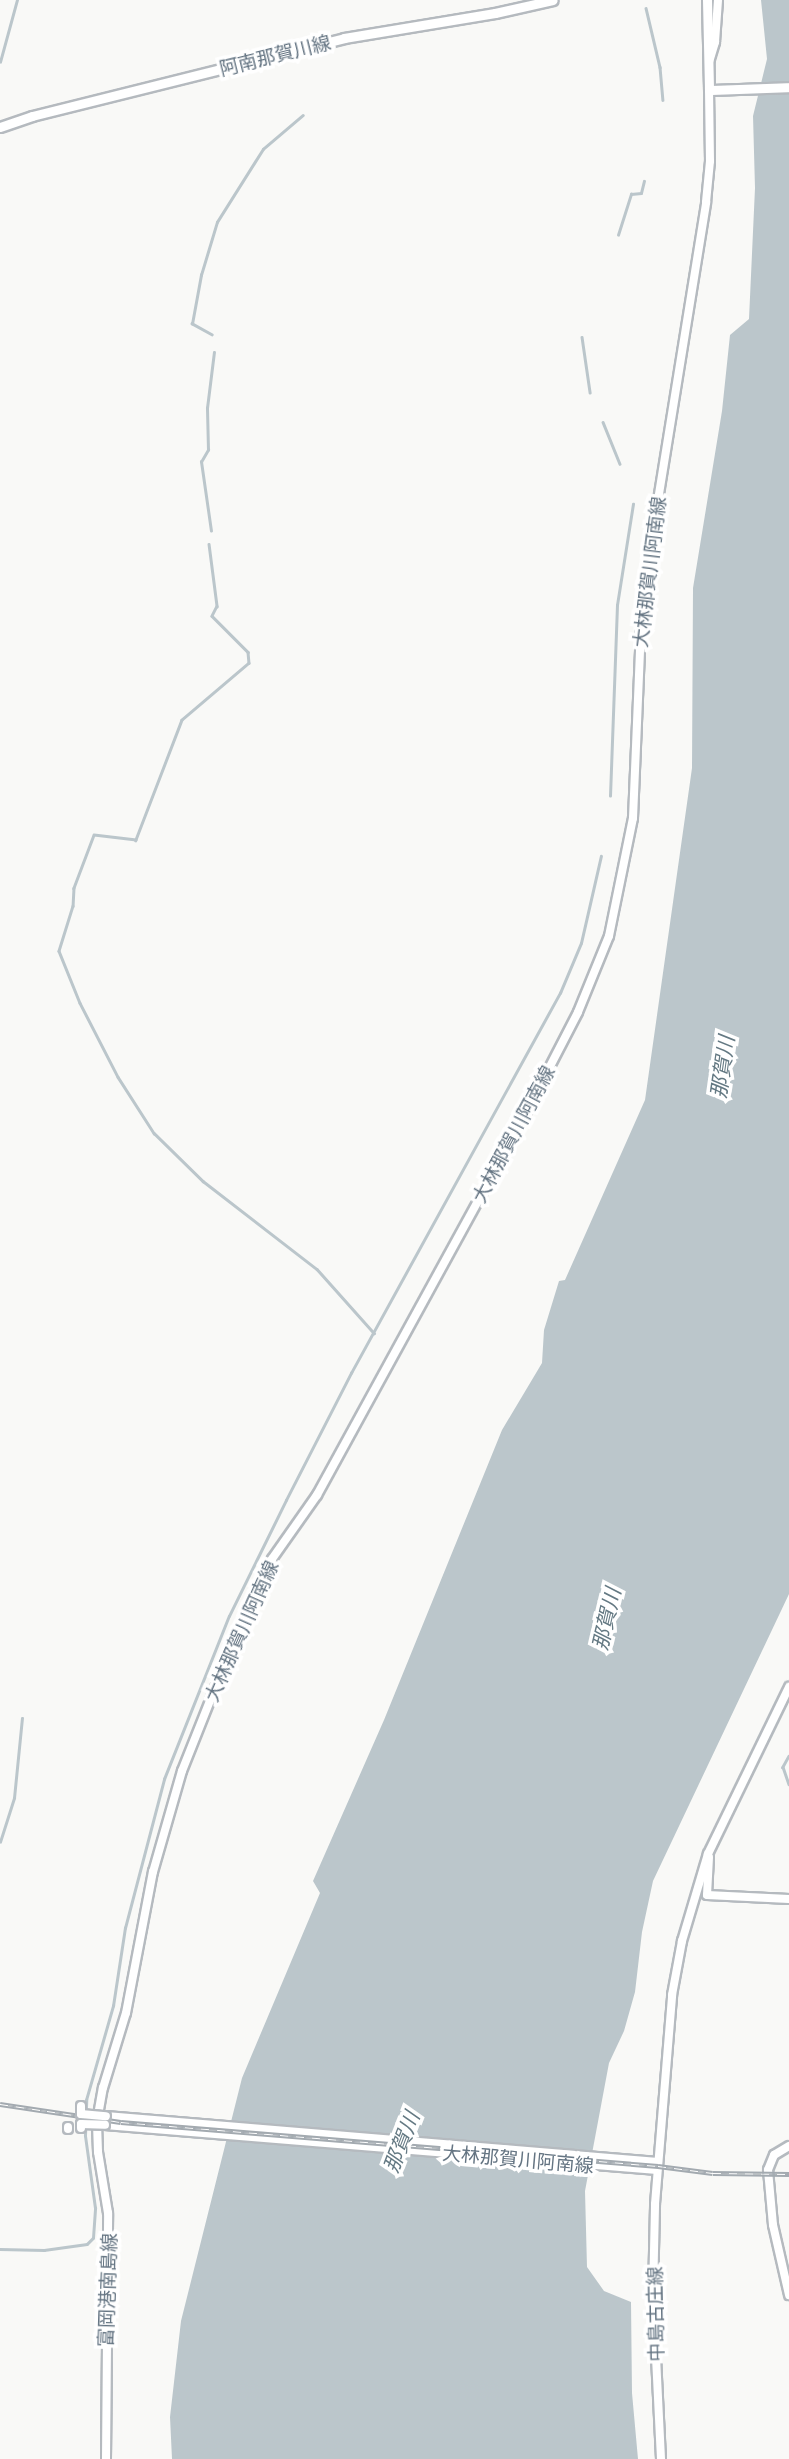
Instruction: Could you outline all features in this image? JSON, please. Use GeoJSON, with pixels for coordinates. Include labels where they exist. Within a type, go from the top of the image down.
{"type":"FeatureCollection","features":[{"type":"Feature","properties":{"kind":"main road","name":"阿南那賀川線"},"geometry":{"type":"LineString","coordinates":[[0,127],[44,113],[344,38],[495,13],[553,0]]}},
{"type":"Feature","properties":{"kind":"main road"},"geometry":{"type":"LineString","coordinates":[[707,0],[709,62],[714,90],[789,87]]}},
{"type":"Feature","properties":{"kind":"main road"},"geometry":{"type":"LineString","coordinates":[[709,62],[715,42],[718,0]]}},
{"type":"Feature","properties":{"kind":"main road","name":"大林那賀川阿南線"},"geometry":{"type":"LineString","coordinates":[[110,2121],[103,2088],[125,2013],[161,1839],[182,1771],[223,1668],[272,1559],[317,1495],[527,1111],[578,1012],[609,936],[633,818],[642,599],[706,202],[714,90]]}},
{"type":"Feature","properties":{"kind":"main road"},"geometry":{"type":"LineString","coordinates":[[656,2166],[672,1995],[682,1941],[708,1854],[789,1687]]}},
{"type":"Feature","properties":{"kind":"main road"},"geometry":{"type":"LineString","coordinates":[[708,1854],[707,1895],[789,1899]]}},
{"type":"Feature","properties":{"kind":"main road","name":"大林那賀川阿南線"},"geometry":{"type":"LineString","coordinates":[[78,2107],[81,2114],[110,2121],[656,2166]]}},
{"type":"Feature","properties":{"kind":"main road","name":"大林那賀川阿南線"},"geometry":{"type":"LineString","coordinates":[[80,2128],[81,2124],[110,2121]]}},
{"type":"Feature","properties":{"kind":"main road","name":"富岡港南島線"},"geometry":{"type":"LineString","coordinates":[[106,2459],[110,2121]]}},
{"type":"Feature","properties":{"kind":"main road"},"geometry":{"type":"LineString","coordinates":[[789,2146],[774,2155],[768,2170],[773,2225],[789,2295]]}},
{"type":"Feature","properties":{"kind":"main road","name":"中島古庄線"},"geometry":{"type":"LineString","coordinates":[[656,2166],[653,2295],[661,2459]]}},
{"type":"Feature","properties":{"kind":"water","name":"那賀川"},"geometry":{"type":"Polygon","coordinates":[[[761,0],[789,0],[789,1594],[653,1881],[642,1932],[635,1992],[624,2031],[609,2063],[585,2191],[587,2267],[604,2291],[631,2302],[632,2393],[638,2459],[172,2459],[170,2417],[181,2321],[242,2078],[320,1893],[313,1881],[384,1720],[502,1430],[542,1363],[544,1330],[559,1281],[565,1280],[645,1100],[692,768],[693,588],[722,411],[730,335],[749,319],[755,188],[753,116],[767,59],[761,0]]]}},
{"type":"Feature","properties":{"kind":"waterway"},"geometry":{"type":"LineString","coordinates":[[0,62],[17,0]]}},
{"type":"Feature","properties":{"kind":"waterway"},"geometry":{"type":"LineString","coordinates":[[646,8],[660,67],[663,100]]}},
{"type":"Feature","properties":{"kind":"waterway"},"geometry":{"type":"LineString","coordinates":[[212,335],[192,324],[201,275],[217,222],[263,149],[303,115]]}},
{"type":"Feature","properties":{"kind":"waterway"},"geometry":{"type":"LineString","coordinates":[[618,235],[631,194],[641,193],[644,181]]}},
{"type":"Feature","properties":{"kind":"waterway"},"geometry":{"type":"LineString","coordinates":[[582,337],[590,392]]}},
{"type":"Feature","properties":{"kind":"waterway"},"geometry":{"type":"LineString","coordinates":[[211,531],[201,462],[208,450],[207,408],[214,352]]}},
{"type":"Feature","properties":{"kind":"waterway"},"geometry":{"type":"LineString","coordinates":[[603,422],[620,464]]}},
{"type":"Feature","properties":{"kind":"waterway"},"geometry":{"type":"LineString","coordinates":[[610,796],[617,605],[633,504]]}},
{"type":"Feature","properties":{"kind":"waterway"},"geometry":{"type":"LineString","coordinates":[[209,544],[217,606],[212,616],[248,652],[249,663],[182,720],[136,840],[94,835],[74,888],[73,906],[59,951],[80,1003],[118,1077],[154,1133],[203,1181],[317,1269],[374,1333]]}},
{"type":"Feature","properties":{"kind":"waterway"},"geometry":{"type":"LineString","coordinates":[[0,2249],[44,2250],[87,2244],[93,2238],[95,2208],[85,2136],[86,2100],[113,2006],[125,1928],[164,1779],[229,1616],[286,1500],[351,1373],[560,993],[581,943],[601,856]]}},
{"type":"Feature","properties":{"kind":"waterway"},"geometry":{"type":"LineString","coordinates":[[0,1842],[14,1798],[22,1718]]}},
{"type":"Feature","properties":{"kind":"waterway"},"geometry":{"type":"LineString","coordinates":[[789,1756],[783,1767],[789,1784]]}},
{"type":"Feature","properties":{"kind":"railway"},"geometry":{"type":"LineString","coordinates":[[0,2104],[121,2122],[658,2166],[713,2173],[789,2174]]}}]}
